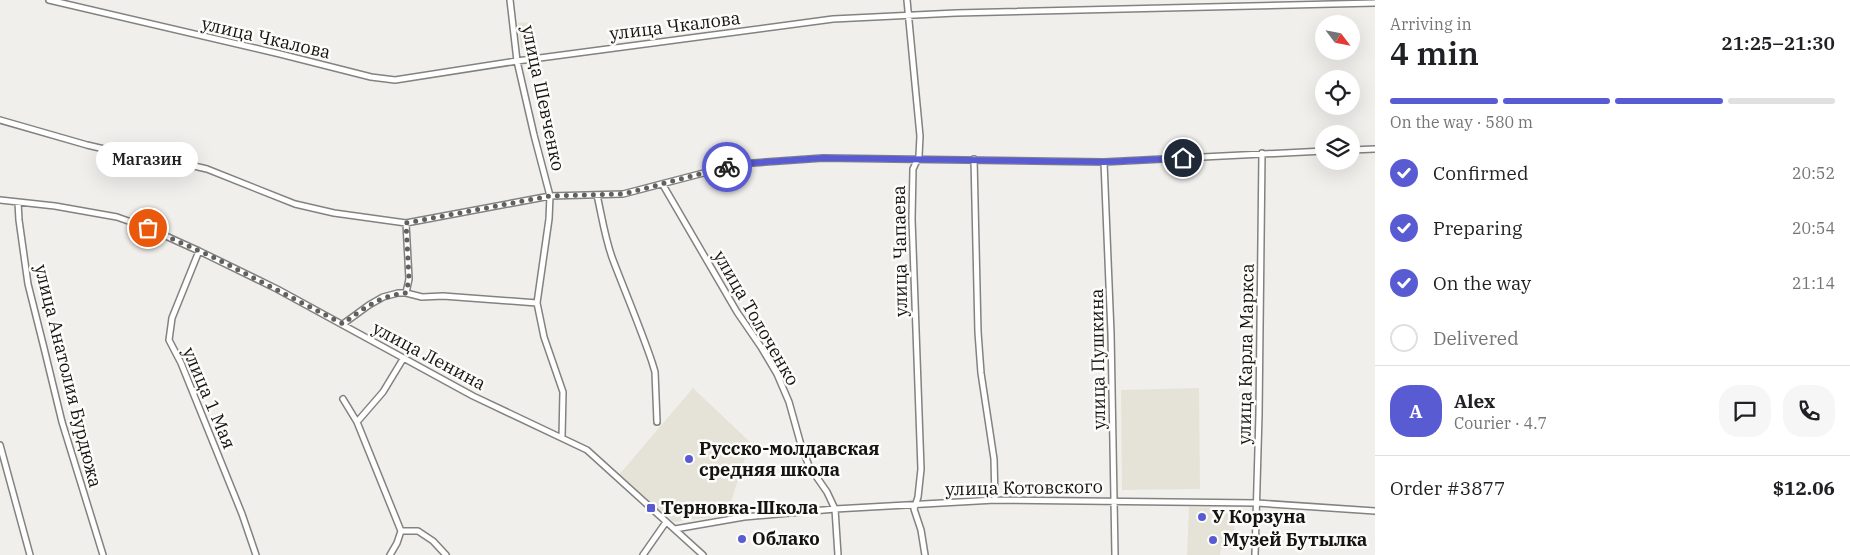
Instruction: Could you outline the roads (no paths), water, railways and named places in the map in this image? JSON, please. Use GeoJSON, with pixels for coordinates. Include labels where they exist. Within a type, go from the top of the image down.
{"type":"FeatureCollection","features":[{"type":"Feature","properties":{"kind":"street","name":"улица Чкалова"},"geometry":{"type":"LineString","coordinates":[[49,0],[382,79],[395,80],[518,61],[833,19],[908,15],[1375,3]]}},
{"type":"Feature","properties":{"kind":"street","name":"улица Шевченко"},"geometry":{"type":"LineString","coordinates":[[510,0],[518,61],[550,196],[549,219],[537,303],[544,338],[563,392],[562,437]]}},
{"type":"Feature","properties":{"kind":"street","name":"улица Чапаева"},"geometry":{"type":"LineString","coordinates":[[907,0],[920,136],[920,152],[912,169],[912,219],[922,469],[918,497],[915,504]]}},
{"type":"Feature","properties":{"kind":"street"},"geometry":{"type":"LineString","coordinates":[[0,120],[87,145],[139,157],[207,169],[295,204],[334,213],[406,223],[550,196],[623,194],[738,164],[823,158],[1104,162],[1315,151]]}},
{"type":"Feature","properties":{"kind":"street"},"geometry":{"type":"LineString","coordinates":[[1360,150],[1375,149]]}},
{"type":"Feature","properties":{"kind":"street","name":"улица Карла Маркса"},"geometry":{"type":"LineString","coordinates":[[1255,555],[1262,153]]}},
{"type":"Feature","properties":{"kind":"street"},"geometry":{"type":"LineString","coordinates":[[974,160],[978,332],[981,372],[994,459],[995,500]]}},
{"type":"Feature","properties":{"kind":"street","name":"улица Пушкина"},"geometry":{"type":"LineString","coordinates":[[1104,162],[1112,333],[1115,555]]}},
{"type":"Feature","properties":{"kind":"street","name":"улица Толоченко"},"geometry":{"type":"LineString","coordinates":[[663,185],[737,312],[762,347],[776,374],[789,402],[809,466],[827,492],[835,509],[838,555]]}},
{"type":"Feature","properties":{"kind":"street"},"geometry":{"type":"LineString","coordinates":[[597,195],[605,234],[613,260],[628,295],[655,372],[657,422]]}},
{"type":"Feature","properties":{"kind":"street","name":"улица Ленина"},"geometry":{"type":"LineString","coordinates":[[0,200],[55,206],[117,217],[148,228],[199,251],[343,324],[403,359],[473,396],[587,450],[703,555]]}},
{"type":"Feature","properties":{"kind":"street","name":"улица Анатолия Бурдюжа"},"geometry":{"type":"LineString","coordinates":[[18,202],[28,284],[62,422],[103,555]]}},
{"type":"Feature","properties":{"kind":"street"},"geometry":{"type":"LineString","coordinates":[[406,223],[409,279],[406,293]]}},
{"type":"Feature","properties":{"kind":"street","name":"улица 1 Мая"},"geometry":{"type":"LineString","coordinates":[[199,251],[172,318],[169,340],[181,364],[242,514],[256,555]]}},
{"type":"Feature","properties":{"kind":"street"},"geometry":{"type":"LineString","coordinates":[[343,324],[383,297],[406,293],[422,298],[443,296],[537,303]]}},
{"type":"Feature","properties":{"kind":"street"},"geometry":{"type":"LineString","coordinates":[[357,422],[382,392],[403,359]]}},
{"type":"Feature","properties":{"kind":"street"},"geometry":{"type":"LineString","coordinates":[[343,399],[357,422],[401,531],[397,544],[390,555]]}},
{"type":"Feature","properties":{"kind":"street"},"geometry":{"type":"LineString","coordinates":[[0,445],[30,555]]}},
{"type":"Feature","properties":{"kind":"street","name":"улица Котовского"},"geometry":{"type":"LineString","coordinates":[[675,529],[744,517],[835,509],[995,500],[1257,503],[1375,511]]}},
{"type":"Feature","properties":{"kind":"street"},"geometry":{"type":"LineString","coordinates":[[915,504],[914,510],[921,530],[925,555]]}},
{"type":"Feature","properties":{"kind":"street"},"geometry":{"type":"LineString","coordinates":[[644,555],[666,522]]}},
{"type":"Feature","properties":{"kind":"street"},"geometry":{"type":"LineString","coordinates":[[401,531],[418,531],[433,541],[446,555]]}},
{"type":"Feature","properties":{"kind":"place","name":"Магазин"},"geometry":{"type":"Point","coordinates":[148,228]}},
{"type":"Feature","properties":{"kind":"place","name":"Русско-молдавская средняя школа"},"geometry":{"type":"Point","coordinates":[689,459]}},
{"type":"Feature","properties":{"kind":"place","name":"Терновка-Школа"},"geometry":{"type":"Point","coordinates":[651,508]}},
{"type":"Feature","properties":{"kind":"place","name":"У Корзуна"},"geometry":{"type":"Point","coordinates":[1202,517]}},
{"type":"Feature","properties":{"kind":"place","name":"Облако"},"geometry":{"type":"Point","coordinates":[742,539]}},
{"type":"Feature","properties":{"kind":"place","name":"Музей Бутылка"},"geometry":{"type":"Point","coordinates":[1213,540]}}]}
